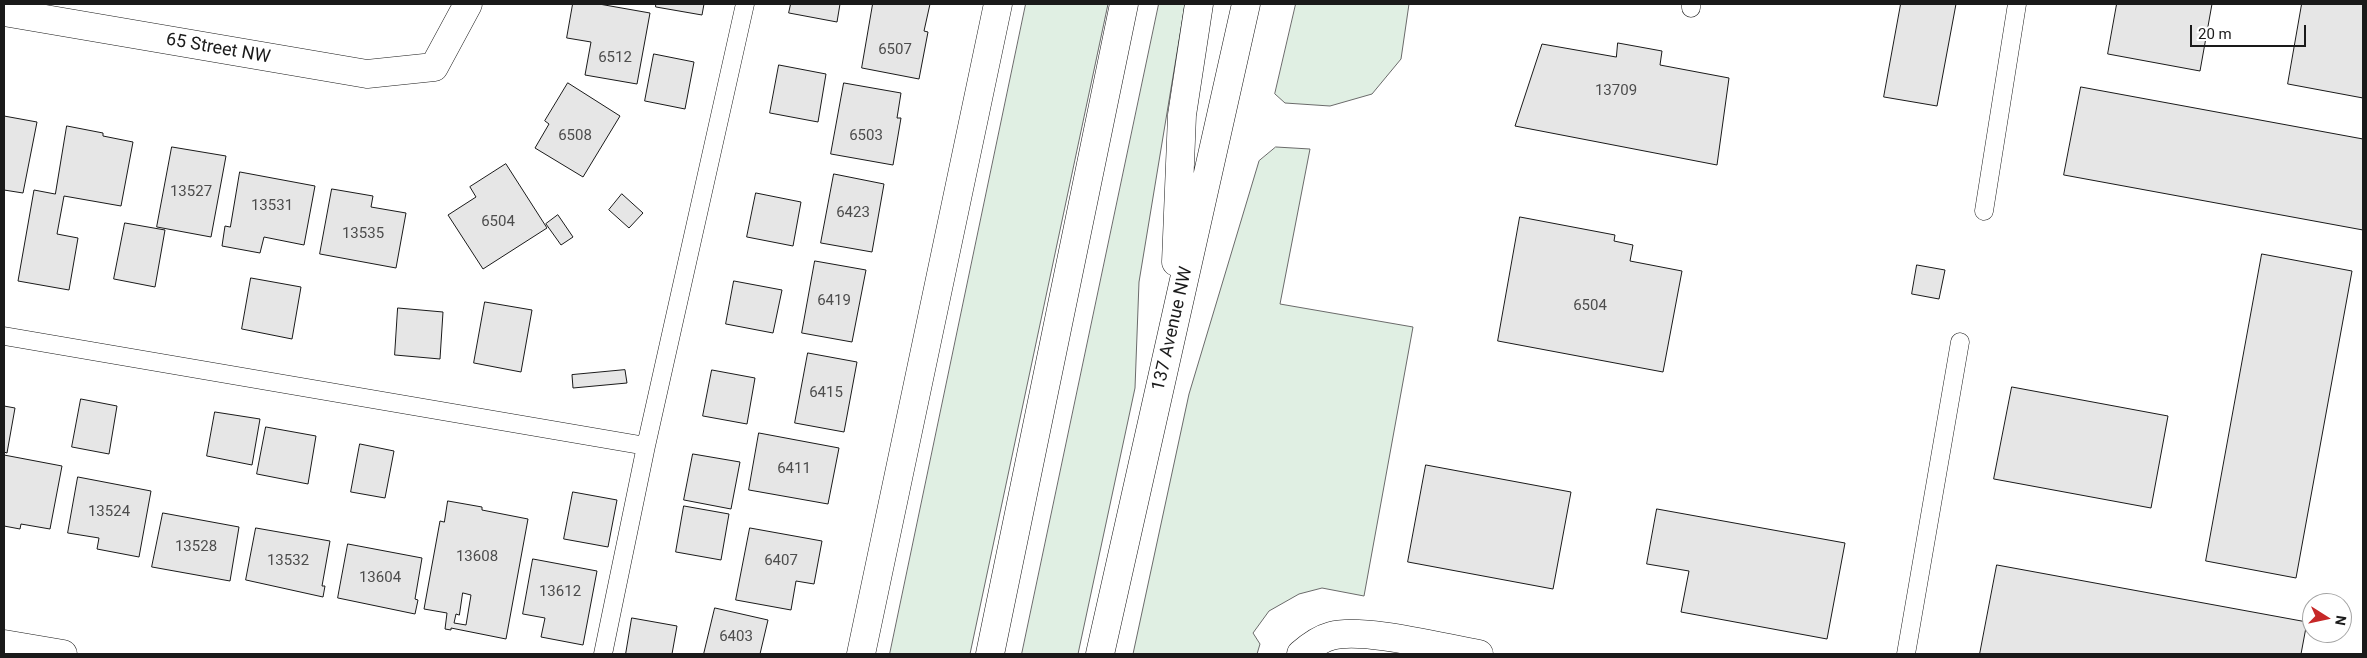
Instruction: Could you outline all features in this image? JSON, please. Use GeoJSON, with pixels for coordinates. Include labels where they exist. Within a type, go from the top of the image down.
{"type":"FeatureCollection","features":[{"type":"Feature","properties":{"kind":"main road","name":"65 Street NW"},"geometry":{"type":"LineString","coordinates":[[4,12],[367,74],[434,67],[468,4]]}},
{"type":"Feature","properties":{"kind":"main road"},"geometry":{"type":"LineString","coordinates":[[861,654],[998,4]]}},
{"type":"Feature","properties":{"kind":"main road"},"geometry":{"type":"LineString","coordinates":[[990,654],[1124,4]]}},
{"type":"Feature","properties":{"kind":"main road"},"geometry":{"type":"LineString","coordinates":[[1173,329],[1182,115],[1198,4]]}},
{"type":"Feature","properties":{"kind":"main road","name":"137 Avenue NW"},"geometry":{"type":"LineString","coordinates":[[1100,654],[1246,6]]}},
{"type":"Feature","properties":{"kind":"main road"},"geometry":{"type":"LineString","coordinates":[[1304,651],[1330,636],[1367,634],[1479,654]]}},
{"type":"Feature","properties":{"kind":"main road"},"geometry":{"type":"LineString","coordinates":[[4,644],[64,654]]}},
{"type":"Feature","properties":{"kind":"lane"},"geometry":{"type":"LineString","coordinates":[[604,654],[646,446],[745,4]]}},
{"type":"Feature","properties":{"kind":"lane"},"geometry":{"type":"LineString","coordinates":[[1984,211],[2017,4]]}},
{"type":"Feature","properties":{"kind":"lane"},"geometry":{"type":"LineString","coordinates":[[4,336],[646,446]]}},
{"type":"Feature","properties":{"kind":"lane"},"geometry":{"type":"LineString","coordinates":[[1906,654],[1960,342]]}},
{"type":"Feature","properties":{"kind":"green space"},"geometry":{"type":"Polygon","coordinates":[[[1026,4],[1108,4],[970,654],[890,654],[1026,4]]]}},
{"type":"Feature","properties":{"kind":"green space"},"geometry":{"type":"Polygon","coordinates":[[[1159,4],[1185,4],[1139,282],[1135,388],[1078,654],[1022,654],[1159,4]]]}},
{"type":"Feature","properties":{"kind":"green space"},"geometry":{"type":"Polygon","coordinates":[[[1296,4],[1409,4],[1401,59],[1372,94],[1330,106],[1285,103],[1275,94],[1296,4]]]}},
{"type":"Feature","properties":{"kind":"green space"},"geometry":{"type":"Polygon","coordinates":[[[1276,147],[1310,149],[1280,304],[1413,327],[1364,596],[1322,588],[1299,594],[1269,611],[1253,633],[1260,644],[1257,654],[1133,654],[1189,394],[1259,161],[1276,147]]]}},
{"type":"Feature","properties":{"kind":"building"},"geometry":{"type":"Polygon","coordinates":[[[573,4],[599,4],[650,13],[637,84],[585,75],[591,42],[567,38],[573,4]]]}},
{"type":"Feature","properties":{"kind":"building"},"geometry":{"type":"Polygon","coordinates":[[[656,4],[704,4],[702,15],[656,7],[656,4]]]}},
{"type":"Feature","properties":{"kind":"building"},"geometry":{"type":"Polygon","coordinates":[[[791,4],[840,4],[837,22],[789,13],[791,4]]]}},
{"type":"Feature","properties":{"kind":"building"},"geometry":{"type":"Polygon","coordinates":[[[873,4],[930,4],[924,31],[928,32],[919,79],[862,68],[873,4]]]}},
{"type":"Feature","properties":{"kind":"building"},"geometry":{"type":"Polygon","coordinates":[[[1901,4],[1956,4],[1937,106],[1884,97],[1901,4]]]}},
{"type":"Feature","properties":{"kind":"building"},"geometry":{"type":"Polygon","coordinates":[[[2117,4],[2212,4],[2200,71],[2108,54],[2117,4]]]}},
{"type":"Feature","properties":{"kind":"building"},"geometry":{"type":"Polygon","coordinates":[[[2302,4],[2363,4],[2363,98],[2288,84],[2302,4]]]}},
{"type":"Feature","properties":{"kind":"building"},"geometry":{"type":"Polygon","coordinates":[[[1618,43],[1662,51],[1660,65],[1729,78],[1717,165],[1515,126],[1542,44],[1616,57],[1618,43]]]}},
{"type":"Feature","properties":{"kind":"building"},"geometry":{"type":"Polygon","coordinates":[[[654,54],[694,62],[685,109],[645,101],[654,54]]]}},
{"type":"Feature","properties":{"kind":"building"},"geometry":{"type":"Polygon","coordinates":[[[779,65],[826,74],[818,122],[770,113],[779,65]]]}},
{"type":"Feature","properties":{"kind":"building"},"geometry":{"type":"Polygon","coordinates":[[[568,83],[620,116],[583,177],[535,148],[549,124],[545,121],[568,83]]]}},
{"type":"Feature","properties":{"kind":"building"},"geometry":{"type":"Polygon","coordinates":[[[844,83],[901,93],[897,118],[901,118],[893,165],[831,154],[844,83]]]}},
{"type":"Feature","properties":{"kind":"building"},"geometry":{"type":"Polygon","coordinates":[[[2081,87],[2363,139],[2363,230],[2064,175],[2081,87]]]}},
{"type":"Feature","properties":{"kind":"building"},"geometry":{"type":"Polygon","coordinates":[[[4,116],[37,122],[23,193],[4,190],[4,116]]]}},
{"type":"Feature","properties":{"kind":"building"},"geometry":{"type":"Polygon","coordinates":[[[67,126],[103,133],[103,136],[133,142],[121,206],[64,196],[57,234],[78,238],[69,290],[18,281],[34,190],[55,194],[67,126]]]}},
{"type":"Feature","properties":{"kind":"building"},"geometry":{"type":"Polygon","coordinates":[[[172,147],[226,156],[211,237],[157,227],[172,147]]]}},
{"type":"Feature","properties":{"kind":"building"},"geometry":{"type":"Polygon","coordinates":[[[506,164],[547,228],[483,269],[448,215],[476,197],[470,187],[506,164]]]}},
{"type":"Feature","properties":{"kind":"building"},"geometry":{"type":"Polygon","coordinates":[[[240,172],[315,186],[304,245],[264,237],[260,253],[222,246],[225,226],[230,227],[240,172]]]}},
{"type":"Feature","properties":{"kind":"building"},"geometry":{"type":"Polygon","coordinates":[[[834,174],[884,184],[872,252],[821,243],[834,174]]]}},
{"type":"Feature","properties":{"kind":"building"},"geometry":{"type":"Polygon","coordinates":[[[332,189],[373,196],[371,207],[406,213],[396,268],[320,254],[332,189]]]}},
{"type":"Feature","properties":{"kind":"building"},"geometry":{"type":"Polygon","coordinates":[[[756,193],[801,202],[793,246],[747,237],[756,193]]]}},
{"type":"Feature","properties":{"kind":"building"},"geometry":{"type":"Polygon","coordinates":[[[622,194],[643,213],[629,228],[609,210],[622,194]]]}},
{"type":"Feature","properties":{"kind":"building"},"geometry":{"type":"Polygon","coordinates":[[[558,215],[573,237],[561,245],[546,224],[558,215]]]}},
{"type":"Feature","properties":{"kind":"building"},"geometry":{"type":"Polygon","coordinates":[[[1520,217],[1615,235],[1614,241],[1633,245],[1630,261],[1682,271],[1663,372],[1498,341],[1520,217]]]}},
{"type":"Feature","properties":{"kind":"building"},"geometry":{"type":"Polygon","coordinates":[[[125,223],[165,230],[155,287],[114,279],[125,223]]]}},
{"type":"Feature","properties":{"kind":"building"},"geometry":{"type":"Polygon","coordinates":[[[2262,254],[2352,271],[2296,578],[2206,561],[2262,254]]]}},
{"type":"Feature","properties":{"kind":"building"},"geometry":{"type":"Polygon","coordinates":[[[815,261],[866,270],[852,342],[802,333],[815,261]]]}},
{"type":"Feature","properties":{"kind":"building"},"geometry":{"type":"Polygon","coordinates":[[[1917,265],[1945,270],[1939,299],[1912,294],[1917,265]]]}},
{"type":"Feature","properties":{"kind":"building"},"geometry":{"type":"Polygon","coordinates":[[[251,278],[301,287],[292,339],[242,329],[251,278]]]}},
{"type":"Feature","properties":{"kind":"building"},"geometry":{"type":"Polygon","coordinates":[[[734,281],[782,290],[773,333],[726,324],[734,281]]]}},
{"type":"Feature","properties":{"kind":"building"},"geometry":{"type":"Polygon","coordinates":[[[485,302],[532,310],[521,372],[474,363],[485,302]]]}},
{"type":"Feature","properties":{"kind":"building"},"geometry":{"type":"Polygon","coordinates":[[[398,308],[443,312],[440,359],[395,355],[398,308]]]}},
{"type":"Feature","properties":{"kind":"building"},"geometry":{"type":"Polygon","coordinates":[[[808,353],[857,362],[844,432],[795,423],[808,353]]]}},
{"type":"Feature","properties":{"kind":"building"},"geometry":{"type":"Polygon","coordinates":[[[625,370],[627,383],[573,388],[572,375],[625,370]]]}},
{"type":"Feature","properties":{"kind":"building"},"geometry":{"type":"Polygon","coordinates":[[[712,370],[755,378],[747,424],[703,416],[712,370]]]}},
{"type":"Feature","properties":{"kind":"building"},"geometry":{"type":"Polygon","coordinates":[[[2012,387],[2168,416],[2151,508],[1994,479],[2012,387]]]}},
{"type":"Feature","properties":{"kind":"building"},"geometry":{"type":"Polygon","coordinates":[[[81,399],[117,406],[109,454],[72,447],[81,399]]]}},
{"type":"Feature","properties":{"kind":"building"},"geometry":{"type":"Polygon","coordinates":[[[4,406],[15,408],[7,453],[4,452],[4,406]]]}},
{"type":"Feature","properties":{"kind":"building"},"geometry":{"type":"Polygon","coordinates":[[[215,412],[260,419],[252,465],[207,456],[215,412]]]}},
{"type":"Feature","properties":{"kind":"building"},"geometry":{"type":"Polygon","coordinates":[[[266,427],[316,436],[308,484],[257,474],[266,427]]]}},
{"type":"Feature","properties":{"kind":"building"},"geometry":{"type":"Polygon","coordinates":[[[759,433],[839,448],[828,504],[749,490],[759,433]]]}},
{"type":"Feature","properties":{"kind":"building"},"geometry":{"type":"Polygon","coordinates":[[[360,444],[394,451],[385,498],[351,492],[360,444]]]}},
{"type":"Feature","properties":{"kind":"building"},"geometry":{"type":"Polygon","coordinates":[[[693,454],[740,462],[731,509],[684,500],[693,454]]]}},
{"type":"Feature","properties":{"kind":"building"},"geometry":{"type":"Polygon","coordinates":[[[4,455],[62,466],[50,529],[21,524],[20,529],[4,526],[4,455]]]}},
{"type":"Feature","properties":{"kind":"building"},"geometry":{"type":"Polygon","coordinates":[[[1426,465],[1571,492],[1553,589],[1408,562],[1426,465]]]}},
{"type":"Feature","properties":{"kind":"building"},"geometry":{"type":"Polygon","coordinates":[[[78,477],[151,491],[139,557],[97,549],[99,538],[68,533],[78,477]]]}},
{"type":"Feature","properties":{"kind":"building"},"geometry":{"type":"Polygon","coordinates":[[[573,492],[617,500],[608,547],[564,539],[573,492]]]}},
{"type":"Feature","properties":{"kind":"building"},"geometry":{"type":"Polygon","coordinates":[[[448,501],[482,507],[482,510],[528,519],[506,639],[451,628],[451,630],[445,629],[447,613],[424,609],[440,521],[444,522],[448,501]],[[463,593],[459,615],[456,614],[454,623],[466,625],[471,595],[463,593]]]}},
{"type":"Feature","properties":{"kind":"building"},"geometry":{"type":"Polygon","coordinates":[[[684,506],[729,514],[721,560],[676,552],[684,506]]]}},
{"type":"Feature","properties":{"kind":"building"},"geometry":{"type":"Polygon","coordinates":[[[1657,509],[1845,543],[1827,639],[1681,612],[1689,571],[1647,564],[1657,509]]]}},
{"type":"Feature","properties":{"kind":"building"},"geometry":{"type":"Polygon","coordinates":[[[163,513],[239,527],[230,581],[152,567],[163,513]]]}},
{"type":"Feature","properties":{"kind":"building"},"geometry":{"type":"Polygon","coordinates":[[[256,528],[330,541],[322,586],[325,586],[323,597],[246,580],[256,528]]]}},
{"type":"Feature","properties":{"kind":"building"},"geometry":{"type":"Polygon","coordinates":[[[750,528],[822,541],[814,584],[796,581],[791,610],[736,600],[750,528]]]}},
{"type":"Feature","properties":{"kind":"building"},"geometry":{"type":"Polygon","coordinates":[[[348,544],[422,558],[415,599],[418,600],[415,614],[338,598],[348,544]]]}},
{"type":"Feature","properties":{"kind":"building"},"geometry":{"type":"Polygon","coordinates":[[[533,559],[597,571],[583,645],[541,637],[545,618],[523,614],[533,559]]]}},
{"type":"Feature","properties":{"kind":"building"},"geometry":{"type":"Polygon","coordinates":[[[1997,565],[2302,621],[2303,643],[2301,654],[1980,654],[1997,565]]]}},
{"type":"Feature","properties":{"kind":"building"},"geometry":{"type":"Polygon","coordinates":[[[715,608],[768,620],[760,654],[704,654],[715,608]]]}},
{"type":"Feature","properties":{"kind":"building"},"geometry":{"type":"Polygon","coordinates":[[[632,618],[677,626],[672,654],[626,654],[632,618]]]}}]}
